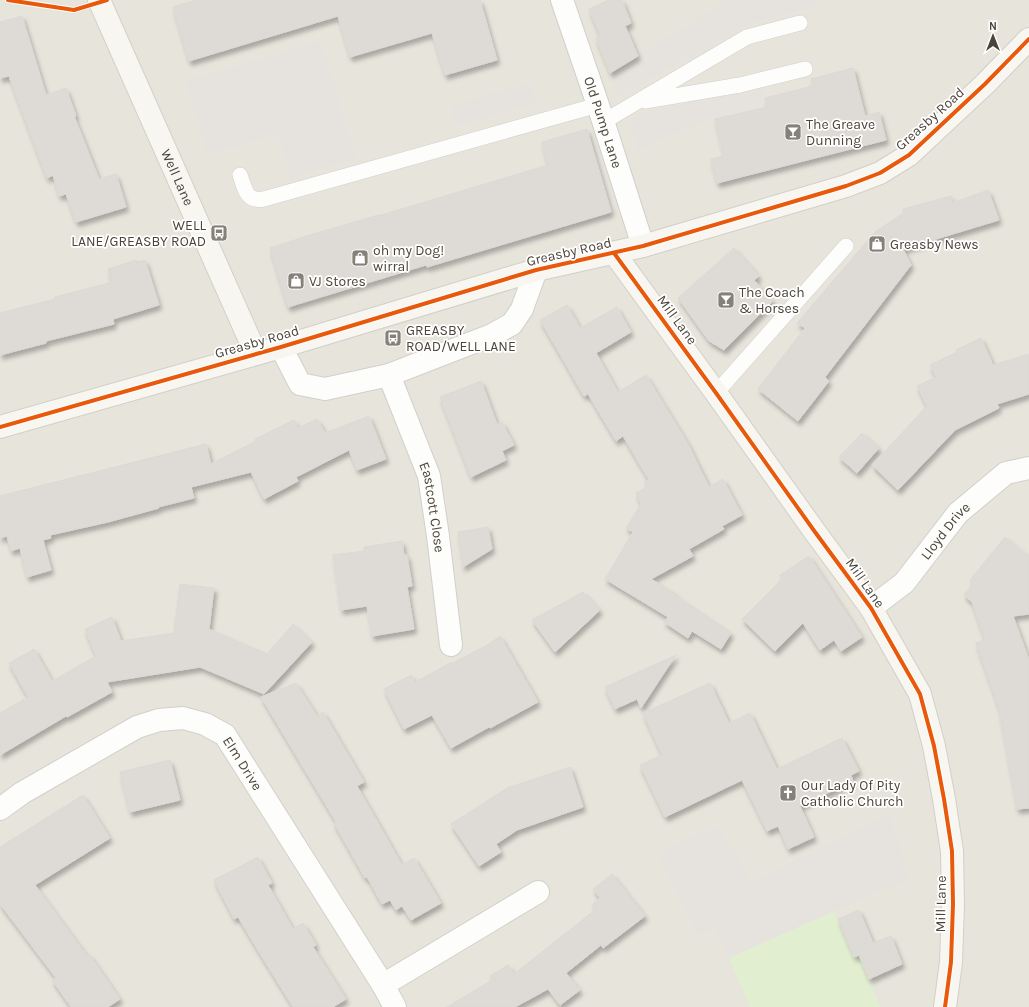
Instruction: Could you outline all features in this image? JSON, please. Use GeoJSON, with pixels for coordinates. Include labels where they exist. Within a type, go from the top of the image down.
{"type":"FeatureCollection","features":[{"type":"Feature","properties":{"kind":"street","name":"Well Lane"},"geometry":{"type":"LineString","coordinates":[[99,0],[256,354]]}},
{"type":"Feature","properties":{"kind":"street","name":"Old Pump Lane"},"geometry":{"type":"LineString","coordinates":[[562,0],[601,113],[643,246]]}},
{"type":"Feature","properties":{"kind":"street","name":"Greasby Road"},"geometry":{"type":"LineString","coordinates":[[0,427],[280,347],[536,270],[643,246],[846,186],[880,173],[909,155],[985,84],[1029,39]]}},
{"type":"Feature","properties":{"kind":"street","name":"Mill Lane"},"geometry":{"type":"LineString","coordinates":[[614,252],[871,608],[920,694],[934,746],[952,851],[953,904],[951,962],[945,1007]]}},
{"type":"Feature","properties":{"kind":"street"},"geometry":{"type":"LineString","coordinates":[[280,347],[300,384],[326,389],[389,375],[492,335],[512,324],[522,308],[536,270]]}},
{"type":"Feature","properties":{"kind":"street","name":"Eastcott Close"},"geometry":{"type":"LineString","coordinates":[[389,375],[428,476],[438,536],[451,645]]}},
{"type":"Feature","properties":{"kind":"street","name":"Lloyd Drive"},"geometry":{"type":"LineString","coordinates":[[871,608],[904,583],[958,513],[1006,473],[1029,468]]}},
{"type":"Feature","properties":{"kind":"street","name":"Elm Drive"},"geometry":{"type":"LineString","coordinates":[[0,809],[22,792],[136,727],[159,720],[183,718],[205,724],[225,735],[383,985],[395,1007]]}},
{"type":"Feature","properties":{"kind":"street"},"geometry":{"type":"LineString","coordinates":[[383,985],[538,892]]}},
{"type":"Feature","properties":{"kind":"lane"},"geometry":{"type":"LineString","coordinates":[[636,102],[747,37],[800,23]]}},
{"type":"Feature","properties":{"kind":"lane"},"geometry":{"type":"LineString","coordinates":[[240,175],[248,195],[252,199],[264,199],[601,113],[636,102],[740,85],[805,69]]}},
{"type":"Feature","properties":{"kind":"lane"},"geometry":{"type":"LineString","coordinates":[[716,393],[846,246]]}},
{"type":"Feature","properties":{"kind":"shaded area"},"geometry":{"type":"Polygon","coordinates":[[[0,0],[1029,0],[1029,1007],[0,1007],[0,0]]]}},
{"type":"Feature","properties":{"kind":"shaded area"},"geometry":{"type":"Polygon","coordinates":[[[728,0],[816,0],[818,6],[754,22],[619,96],[610,73],[728,0]]]}},
{"type":"Feature","properties":{"kind":"shaded area"},"geometry":{"type":"Polygon","coordinates":[[[322,41],[356,159],[291,178],[278,134],[208,155],[185,81],[322,41]]]}},
{"type":"Feature","properties":{"kind":"shaded area"},"geometry":{"type":"Polygon","coordinates":[[[531,82],[537,103],[455,127],[449,106],[531,82]]]}},
{"type":"Feature","properties":{"kind":"shaded area"},"geometry":{"type":"Polygon","coordinates":[[[763,88],[767,107],[694,125],[638,151],[629,121],[652,110],[763,88]]]}},
{"type":"Feature","properties":{"kind":"shaded area"},"geometry":{"type":"Polygon","coordinates":[[[889,814],[904,858],[908,880],[879,891],[729,958],[715,928],[697,935],[658,852],[719,825],[752,882],[889,814]]]}},
{"type":"Feature","properties":{"kind":"green space"},"geometry":{"type":"Polygon","coordinates":[[[834,911],[854,957],[859,955],[880,1007],[750,1007],[729,958],[834,911]]]}},
{"type":"Feature","properties":{"kind":"building"},"geometry":{"type":"Polygon","coordinates":[[[196,0],[480,0],[497,60],[445,75],[432,33],[350,57],[338,16],[189,61],[173,7],[196,0]]]}},
{"type":"Feature","properties":{"kind":"building"},"geometry":{"type":"Polygon","coordinates":[[[609,0],[622,0],[631,23],[625,26],[638,56],[610,73],[596,38],[600,35],[589,9],[609,0]]]}},
{"type":"Feature","properties":{"kind":"building"},"geometry":{"type":"Polygon","coordinates":[[[22,16],[46,95],[66,88],[76,116],[74,116],[99,179],[116,174],[126,207],[76,222],[66,194],[59,196],[53,175],[47,178],[9,76],[0,78],[0,22],[22,16]]]}},
{"type":"Feature","properties":{"kind":"building"},"geometry":{"type":"Polygon","coordinates":[[[853,68],[865,116],[879,112],[886,140],[717,183],[711,159],[724,156],[715,119],[767,107],[765,98],[813,86],[811,79],[853,68]]]}},
{"type":"Feature","properties":{"kind":"building"},"geometry":{"type":"Polygon","coordinates":[[[587,129],[611,212],[427,267],[426,265],[288,307],[270,248],[548,165],[542,142],[587,129]]]}},
{"type":"Feature","properties":{"kind":"building"},"geometry":{"type":"Polygon","coordinates":[[[988,190],[999,220],[903,249],[911,265],[825,377],[829,381],[798,421],[758,389],[805,328],[797,323],[876,231],[904,213],[903,209],[951,196],[952,203],[988,190]]]}},
{"type":"Feature","properties":{"kind":"building","name":"The Coach & Horses"},"geometry":{"type":"Polygon","coordinates":[[[734,248],[759,276],[754,280],[773,301],[724,350],[709,341],[678,298],[734,248]]]}},
{"type":"Feature","properties":{"kind":"building"},"geometry":{"type":"Polygon","coordinates":[[[136,260],[137,262],[145,260],[159,305],[113,319],[114,324],[46,341],[46,343],[0,355],[0,313],[112,282],[108,269],[136,260]]]}},
{"type":"Feature","properties":{"kind":"building"},"geometry":{"type":"Polygon","coordinates":[[[567,305],[580,328],[617,307],[631,332],[596,353],[618,392],[646,375],[688,444],[709,487],[723,479],[742,515],[722,526],[724,529],[689,549],[693,556],[651,579],[676,594],[675,595],[731,633],[721,649],[692,631],[688,638],[664,622],[668,617],[605,579],[633,532],[626,528],[641,504],[636,493],[647,487],[644,483],[649,480],[623,436],[616,441],[588,394],[584,396],[540,320],[567,305]]]}},
{"type":"Feature","properties":{"kind":"building"},"geometry":{"type":"Polygon","coordinates":[[[981,338],[993,365],[1029,354],[1029,394],[997,404],[999,408],[955,430],[898,490],[872,465],[927,406],[917,386],[936,377],[930,365],[981,338]]]}},
{"type":"Feature","properties":{"kind":"building"},"geometry":{"type":"Polygon","coordinates":[[[481,381],[497,424],[502,422],[514,445],[502,451],[506,460],[471,477],[440,397],[481,381]]]}},
{"type":"Feature","properties":{"kind":"building"},"geometry":{"type":"Polygon","coordinates":[[[369,416],[386,459],[357,470],[349,450],[296,477],[298,481],[264,499],[251,472],[191,487],[194,498],[108,522],[50,535],[51,538],[43,540],[51,570],[27,577],[20,548],[11,551],[7,536],[0,538],[0,496],[206,444],[211,464],[256,441],[255,439],[294,420],[298,428],[317,419],[325,433],[369,416]]]}},
{"type":"Feature","properties":{"kind":"building"},"geometry":{"type":"Polygon","coordinates":[[[862,433],[879,448],[857,473],[839,457],[862,433]]]}},
{"type":"Feature","properties":{"kind":"building"},"geometry":{"type":"Polygon","coordinates":[[[488,527],[492,549],[463,567],[458,532],[488,527]]]}},
{"type":"Feature","properties":{"kind":"building"},"geometry":{"type":"Polygon","coordinates":[[[1005,537],[1029,557],[1029,614],[1013,616],[1029,660],[1029,808],[1017,809],[999,708],[976,643],[985,640],[972,602],[964,595],[973,583],[970,580],[1005,537]]]}},
{"type":"Feature","properties":{"kind":"building"},"geometry":{"type":"Polygon","coordinates":[[[402,541],[404,555],[407,555],[412,586],[407,587],[414,629],[372,636],[367,606],[341,610],[333,555],[364,551],[364,547],[402,541]]]}},
{"type":"Feature","properties":{"kind":"building"},"geometry":{"type":"Polygon","coordinates":[[[809,556],[862,637],[841,651],[834,640],[820,650],[803,623],[775,651],[742,619],[782,579],[780,575],[809,556]]]}},
{"type":"Feature","properties":{"kind":"building"},"geometry":{"type":"Polygon","coordinates":[[[180,584],[214,588],[209,629],[267,654],[293,624],[312,642],[264,694],[200,667],[107,682],[112,692],[67,717],[66,716],[0,755],[0,713],[28,697],[9,663],[34,649],[52,681],[96,656],[85,629],[112,617],[121,641],[174,633],[180,584]]]}},
{"type":"Feature","properties":{"kind":"building"},"geometry":{"type":"Polygon","coordinates":[[[583,592],[600,610],[555,652],[532,620],[583,592]]]}},
{"type":"Feature","properties":{"kind":"building"},"geometry":{"type":"Polygon","coordinates":[[[500,636],[538,702],[451,748],[432,715],[404,729],[384,689],[411,675],[415,682],[489,644],[500,636]]]}},
{"type":"Feature","properties":{"kind":"building"},"geometry":{"type":"Polygon","coordinates":[[[676,655],[641,708],[637,699],[615,709],[605,687],[676,655]]]}},
{"type":"Feature","properties":{"kind":"building"},"geometry":{"type":"Polygon","coordinates":[[[296,683],[317,716],[323,712],[364,782],[357,786],[402,865],[414,858],[441,903],[411,920],[402,906],[396,910],[390,900],[382,904],[367,877],[365,878],[334,823],[336,822],[261,697],[296,683]]]}},
{"type":"Feature","properties":{"kind":"building","name":"Our Lady Of Pity Catholic Church"},"geometry":{"type":"Polygon","coordinates":[[[710,683],[729,723],[750,713],[777,769],[842,738],[859,771],[851,775],[853,781],[800,806],[814,837],[788,849],[778,826],[767,831],[742,780],[665,817],[640,765],[662,755],[643,713],[710,683]]]}},
{"type":"Feature","properties":{"kind":"building"},"geometry":{"type":"Polygon","coordinates":[[[170,760],[180,800],[130,812],[120,772],[170,760]]]}},
{"type":"Feature","properties":{"kind":"building"},"geometry":{"type":"Polygon","coordinates":[[[570,767],[583,807],[517,830],[496,844],[501,852],[479,866],[451,824],[507,788],[570,767]]]}},
{"type":"Feature","properties":{"kind":"building"},"geometry":{"type":"Polygon","coordinates":[[[83,795],[110,838],[35,885],[87,956],[89,954],[120,999],[108,1007],[71,1007],[52,980],[56,978],[0,904],[0,847],[83,795]]]}},
{"type":"Feature","properties":{"kind":"building"},"geometry":{"type":"Polygon","coordinates":[[[258,857],[272,883],[268,885],[293,929],[303,923],[316,945],[313,947],[346,999],[333,1007],[293,1007],[238,917],[234,919],[214,880],[258,857]]]}},
{"type":"Feature","properties":{"kind":"building"},"geometry":{"type":"Polygon","coordinates":[[[612,874],[645,916],[603,948],[601,945],[566,973],[580,990],[560,1005],[548,989],[515,1007],[447,1007],[492,980],[490,976],[508,965],[514,974],[595,910],[592,905],[600,898],[593,889],[612,874]]]}},
{"type":"Feature","properties":{"kind":"building"},"geometry":{"type":"Polygon","coordinates":[[[859,910],[873,943],[891,936],[902,964],[869,979],[859,955],[854,957],[838,919],[859,910]]]}},
{"type":"Feature","properties":{"kind":"cycle path"},"geometry":{"type":"LineString","coordinates":[[8,0],[74,10],[107,0]]}},
{"type":"Feature","properties":{"kind":"cycle path"},"geometry":{"type":"LineString","coordinates":[[0,427],[281,347],[536,270],[643,246],[846,186],[880,173],[909,155],[985,84],[1029,39]]}},
{"type":"Feature","properties":{"kind":"cycle path"},"geometry":{"type":"LineString","coordinates":[[614,253],[871,608],[920,694],[934,746],[952,851],[953,904],[951,962],[945,1007]]}},
{"type":"Feature","properties":{"kind":"place","name":"The Greave Dunning"},"geometry":{"type":"Point","coordinates":[793,132]}},
{"type":"Feature","properties":{"kind":"place","name":"WELL LANE/GREASBY ROAD"},"geometry":{"type":"Point","coordinates":[219,233]}},
{"type":"Feature","properties":{"kind":"place","name":"Greasby News"},"geometry":{"type":"Point","coordinates":[877,244]}},
{"type":"Feature","properties":{"kind":"place","name":"oh my Dog! wirral"},"geometry":{"type":"Point","coordinates":[360,258]}},
{"type":"Feature","properties":{"kind":"place","name":"VJ Stores"},"geometry":{"type":"Point","coordinates":[296,281]}},
{"type":"Feature","properties":{"kind":"place","name":"The Coach & Horses"},"geometry":{"type":"Point","coordinates":[726,300]}},
{"type":"Feature","properties":{"kind":"place","name":"GREASBY ROAD/WELL LANE"},"geometry":{"type":"Point","coordinates":[393,338]}},
{"type":"Feature","properties":{"kind":"place","name":"Our Lady Of Pity Catholic Church"},"geometry":{"type":"Point","coordinates":[788,793]}}]}
